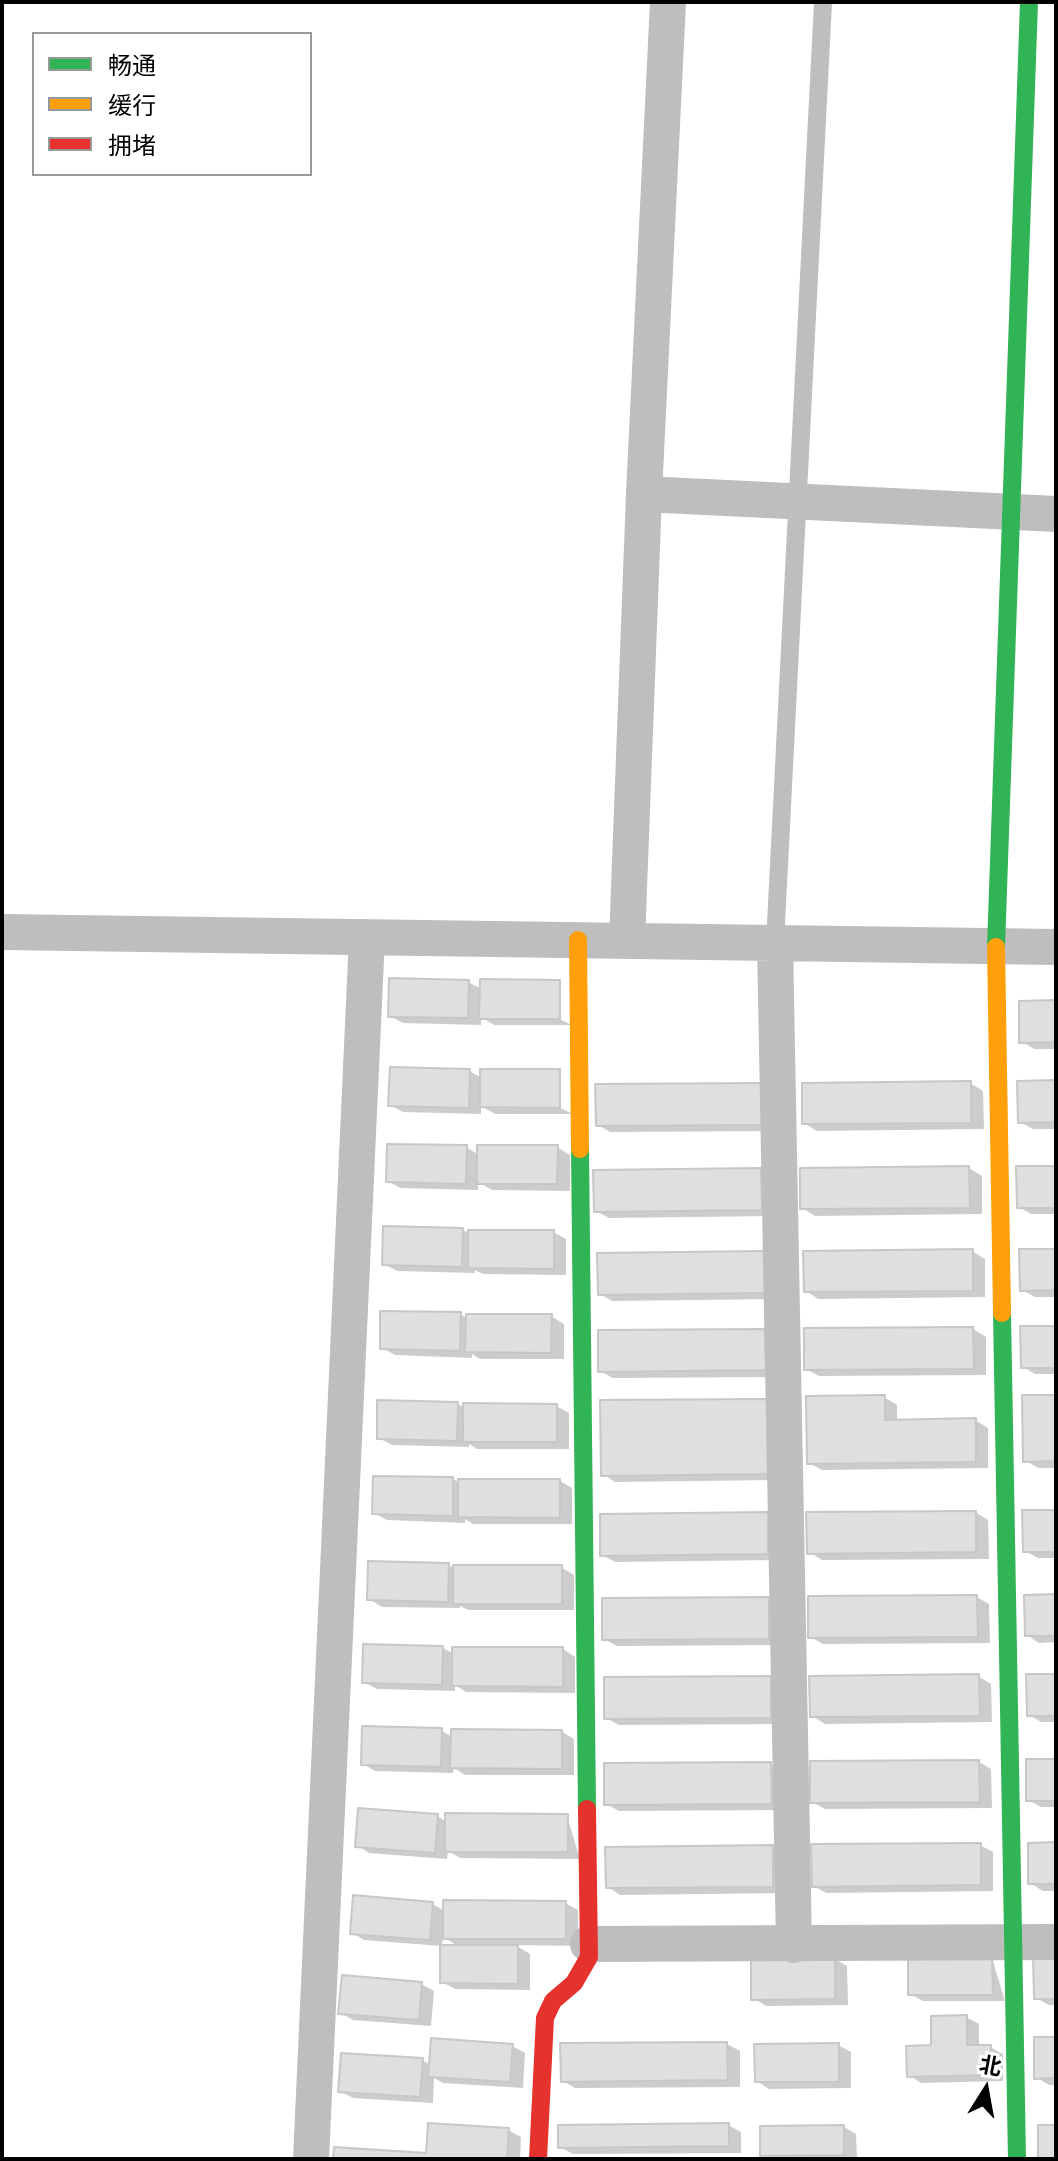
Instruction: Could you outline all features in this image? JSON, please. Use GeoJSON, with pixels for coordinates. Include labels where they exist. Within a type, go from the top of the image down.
{"type":"FeatureCollection","features":[{"type":"Feature","properties":{"kind":"street"},"geometry":{"type":"LineString","coordinates":[[627,941],[644,494],[668,2]]}},
{"type":"Feature","properties":{"kind":"street"},"geometry":{"type":"LineString","coordinates":[[1017,2159],[996,946],[1029,2]]}},
{"type":"Feature","properties":{"kind":"street"},"geometry":{"type":"LineString","coordinates":[[644,494],[1056,514]]}},
{"type":"Feature","properties":{"kind":"street"},"geometry":{"type":"LineString","coordinates":[[2,932],[1056,947]]}},
{"type":"Feature","properties":{"kind":"street"},"geometry":{"type":"LineString","coordinates":[[311,2159],[367,937]]}},
{"type":"Feature","properties":{"kind":"street"},"geometry":{"type":"LineString","coordinates":[[538,2159],[545,2018],[553,2001],[574,1983],[589,1957],[578,940]]}},
{"type":"Feature","properties":{"kind":"street"},"geometry":{"type":"LineString","coordinates":[[775,943],[794,1945]]}},
{"type":"Feature","properties":{"kind":"street"},"geometry":{"type":"LineString","coordinates":[[588,1944],[1056,1942]]}},
{"type":"Feature","properties":{"kind":"lane"},"geometry":{"type":"LineString","coordinates":[[775,943],[823,2]]}},
{"type":"Feature","properties":{"kind":"building"},"geometry":{"type":"Polygon","coordinates":[[[389,978],[469,980],[468,1018],[388,1017],[389,978]]]}},
{"type":"Feature","properties":{"kind":"building"},"geometry":{"type":"Polygon","coordinates":[[[480,979],[560,980],[560,1019],[479,1019],[480,979]]]}},
{"type":"Feature","properties":{"kind":"building"},"geometry":{"type":"Polygon","coordinates":[[[1056,1000],[1056,1042],[1019,1043],[1019,1001],[1056,1000]]]}},
{"type":"Feature","properties":{"kind":"building"},"geometry":{"type":"Polygon","coordinates":[[[390,1067],[470,1069],[469,1108],[388,1106],[390,1067]]]}},
{"type":"Feature","properties":{"kind":"building"},"geometry":{"type":"Polygon","coordinates":[[[480,1069],[560,1069],[560,1108],[480,1107],[480,1069]]]}},
{"type":"Feature","properties":{"kind":"building"},"geometry":{"type":"Polygon","coordinates":[[[1056,1080],[1056,1122],[1018,1123],[1017,1081],[1056,1080]]]}},
{"type":"Feature","properties":{"kind":"building"},"geometry":{"type":"Polygon","coordinates":[[[971,1081],[971,1123],[802,1124],[802,1083],[971,1081]]]}},
{"type":"Feature","properties":{"kind":"building"},"geometry":{"type":"Polygon","coordinates":[[[763,1083],[763,1125],[596,1126],[595,1084],[763,1083]]]}},
{"type":"Feature","properties":{"kind":"building"},"geometry":{"type":"Polygon","coordinates":[[[387,1144],[467,1145],[466,1184],[386,1182],[387,1144]]]}},
{"type":"Feature","properties":{"kind":"building"},"geometry":{"type":"Polygon","coordinates":[[[477,1145],[558,1145],[557,1184],[477,1184],[477,1145]]]}},
{"type":"Feature","properties":{"kind":"building"},"geometry":{"type":"Polygon","coordinates":[[[969,1166],[970,1208],[800,1209],[800,1168],[969,1166]]]}},
{"type":"Feature","properties":{"kind":"building"},"geometry":{"type":"Polygon","coordinates":[[[1016,1166],[1056,1166],[1056,1208],[1017,1208],[1016,1166]]]}},
{"type":"Feature","properties":{"kind":"building"},"geometry":{"type":"Polygon","coordinates":[[[761,1168],[762,1210],[594,1212],[593,1170],[761,1168]]]}},
{"type":"Feature","properties":{"kind":"building"},"geometry":{"type":"Polygon","coordinates":[[[383,1226],[463,1228],[462,1267],[382,1265],[383,1226]]]}},
{"type":"Feature","properties":{"kind":"building"},"geometry":{"type":"Polygon","coordinates":[[[468,1230],[554,1230],[554,1269],[468,1268],[468,1230]]]}},
{"type":"Feature","properties":{"kind":"building"},"geometry":{"type":"Polygon","coordinates":[[[973,1249],[973,1291],[804,1292],[803,1251],[973,1249]]]}},
{"type":"Feature","properties":{"kind":"building"},"geometry":{"type":"Polygon","coordinates":[[[1019,1249],[1056,1249],[1056,1290],[1020,1291],[1019,1249]]]}},
{"type":"Feature","properties":{"kind":"building"},"geometry":{"type":"Polygon","coordinates":[[[764,1251],[765,1293],[598,1295],[597,1253],[764,1251]]]}},
{"type":"Feature","properties":{"kind":"building"},"geometry":{"type":"Polygon","coordinates":[[[380,1311],[461,1312],[460,1351],[380,1349],[380,1311]]]}},
{"type":"Feature","properties":{"kind":"building"},"geometry":{"type":"Polygon","coordinates":[[[466,1314],[552,1314],[551,1353],[465,1352],[466,1314]]]}},
{"type":"Feature","properties":{"kind":"building"},"geometry":{"type":"Polygon","coordinates":[[[1020,1326],[1056,1326],[1056,1368],[1021,1368],[1020,1326]]]}},
{"type":"Feature","properties":{"kind":"building"},"geometry":{"type":"Polygon","coordinates":[[[973,1327],[974,1369],[804,1370],[804,1328],[973,1327]]]}},
{"type":"Feature","properties":{"kind":"building"},"geometry":{"type":"Polygon","coordinates":[[[765,1329],[766,1370],[598,1372],[598,1330],[765,1329]]]}},
{"type":"Feature","properties":{"kind":"building"},"geometry":{"type":"Polygon","coordinates":[[[885,1395],[885,1420],[976,1418],[976,1462],[807,1464],[806,1396],[885,1395]]]}},
{"type":"Feature","properties":{"kind":"building"},"geometry":{"type":"Polygon","coordinates":[[[1022,1395],[1056,1395],[1056,1461],[1023,1462],[1022,1395]]]}},
{"type":"Feature","properties":{"kind":"building"},"geometry":{"type":"Polygon","coordinates":[[[767,1399],[768,1474],[601,1476],[600,1400],[767,1399]]]}},
{"type":"Feature","properties":{"kind":"building"},"geometry":{"type":"Polygon","coordinates":[[[377,1400],[458,1402],[457,1441],[377,1439],[377,1400]]]}},
{"type":"Feature","properties":{"kind":"building"},"geometry":{"type":"Polygon","coordinates":[[[463,1403],[557,1404],[557,1442],[463,1442],[463,1403]]]}},
{"type":"Feature","properties":{"kind":"building"},"geometry":{"type":"Polygon","coordinates":[[[373,1476],[453,1477],[453,1516],[372,1514],[373,1476]]]}},
{"type":"Feature","properties":{"kind":"building"},"geometry":{"type":"Polygon","coordinates":[[[458,1479],[560,1479],[560,1518],[458,1517],[458,1479]]]}},
{"type":"Feature","properties":{"kind":"building"},"geometry":{"type":"Polygon","coordinates":[[[1022,1510],[1056,1510],[1056,1552],[1023,1552],[1022,1510]]]}},
{"type":"Feature","properties":{"kind":"building"},"geometry":{"type":"Polygon","coordinates":[[[976,1511],[976,1552],[807,1554],[806,1512],[976,1511]]]}},
{"type":"Feature","properties":{"kind":"building"},"geometry":{"type":"Polygon","coordinates":[[[768,1512],[768,1554],[600,1556],[600,1514],[768,1512]]]}},
{"type":"Feature","properties":{"kind":"building"},"geometry":{"type":"Polygon","coordinates":[[[368,1561],[449,1563],[448,1602],[367,1600],[368,1561]]]}},
{"type":"Feature","properties":{"kind":"building"},"geometry":{"type":"Polygon","coordinates":[[[453,1565],[562,1565],[562,1604],[453,1604],[453,1565]]]}},
{"type":"Feature","properties":{"kind":"building"},"geometry":{"type":"Polygon","coordinates":[[[1056,1594],[1056,1636],[1025,1636],[1024,1595],[1056,1594]]]}},
{"type":"Feature","properties":{"kind":"building"},"geometry":{"type":"Polygon","coordinates":[[[977,1595],[978,1637],[808,1638],[808,1596],[977,1595]]]}},
{"type":"Feature","properties":{"kind":"building"},"geometry":{"type":"Polygon","coordinates":[[[769,1597],[769,1639],[602,1640],[602,1598],[769,1597]]]}},
{"type":"Feature","properties":{"kind":"building"},"geometry":{"type":"Polygon","coordinates":[[[363,1644],[443,1646],[442,1685],[362,1683],[363,1644]]]}},
{"type":"Feature","properties":{"kind":"building"},"geometry":{"type":"Polygon","coordinates":[[[452,1647],[563,1647],[563,1687],[452,1686],[452,1647]]]}},
{"type":"Feature","properties":{"kind":"building"},"geometry":{"type":"Polygon","coordinates":[[[979,1674],[980,1716],[810,1717],[809,1676],[979,1674]]]}},
{"type":"Feature","properties":{"kind":"building"},"geometry":{"type":"Polygon","coordinates":[[[1026,1674],[1056,1674],[1056,1716],[1027,1716],[1026,1674]]]}},
{"type":"Feature","properties":{"kind":"building"},"geometry":{"type":"Polygon","coordinates":[[[771,1676],[771,1718],[604,1719],[604,1677],[771,1676]]]}},
{"type":"Feature","properties":{"kind":"building"},"geometry":{"type":"Polygon","coordinates":[[[362,1726],[442,1728],[441,1767],[361,1765],[362,1726]]]}},
{"type":"Feature","properties":{"kind":"building"},"geometry":{"type":"Polygon","coordinates":[[[451,1729],[562,1730],[562,1769],[450,1768],[451,1729]]]}},
{"type":"Feature","properties":{"kind":"building"},"geometry":{"type":"Polygon","coordinates":[[[1026,1759],[1056,1759],[1056,1801],[1026,1801],[1026,1759]]]}},
{"type":"Feature","properties":{"kind":"building"},"geometry":{"type":"Polygon","coordinates":[[[979,1760],[980,1802],[810,1803],[810,1761],[979,1760]]]}},
{"type":"Feature","properties":{"kind":"building"},"geometry":{"type":"Polygon","coordinates":[[[771,1762],[772,1804],[604,1805],[604,1763],[771,1762]]]}},
{"type":"Feature","properties":{"kind":"building"},"geometry":{"type":"Polygon","coordinates":[[[358,1808],[438,1814],[435,1853],[355,1847],[358,1808]]]}},
{"type":"Feature","properties":{"kind":"building"},"geometry":{"type":"Polygon","coordinates":[[[445,1813],[568,1814],[568,1852],[445,1852],[445,1813]]]}},
{"type":"Feature","properties":{"kind":"building"},"geometry":{"type":"Polygon","coordinates":[[[1056,1842],[1056,1884],[1028,1884],[1028,1843],[1056,1842]]]}},
{"type":"Feature","properties":{"kind":"building"},"geometry":{"type":"Polygon","coordinates":[[[981,1843],[981,1885],[812,1887],[811,1844],[981,1843]]]}},
{"type":"Feature","properties":{"kind":"building"},"geometry":{"type":"Polygon","coordinates":[[[773,1845],[773,1887],[606,1888],[605,1847],[773,1845]]]}},
{"type":"Feature","properties":{"kind":"building"},"geometry":{"type":"Polygon","coordinates":[[[353,1895],[433,1902],[430,1940],[350,1934],[353,1895]]]}},
{"type":"Feature","properties":{"kind":"building"},"geometry":{"type":"Polygon","coordinates":[[[443,1900],[566,1901],[566,1939],[443,1939],[443,1900]]]}},
{"type":"Feature","properties":{"kind":"building"},"geometry":{"type":"Polygon","coordinates":[[[440,1945],[518,1945],[518,1984],[440,1983],[440,1945]]]}},
{"type":"Feature","properties":{"kind":"building"},"geometry":{"type":"Polygon","coordinates":[[[992,1956],[993,1995],[908,1995],[908,1957],[992,1956]]]}},
{"type":"Feature","properties":{"kind":"building"},"geometry":{"type":"Polygon","coordinates":[[[835,1957],[835,1999],[751,2000],[751,1958],[835,1957]]]}},
{"type":"Feature","properties":{"kind":"building"},"geometry":{"type":"Polygon","coordinates":[[[1033,1957],[1056,1957],[1056,1999],[1034,1999],[1033,1957]]]}},
{"type":"Feature","properties":{"kind":"building"},"geometry":{"type":"Polygon","coordinates":[[[342,1975],[422,1982],[419,2020],[338,2014],[342,1975]]]}},
{"type":"Feature","properties":{"kind":"building"},"geometry":{"type":"Polygon","coordinates":[[[967,2015],[967,2045],[991,2045],[991,2075],[907,2077],[906,2046],[931,2045],[931,2016],[967,2015]]]}},
{"type":"Feature","properties":{"kind":"building"},"geometry":{"type":"Polygon","coordinates":[[[1034,2037],[1056,2037],[1056,2078],[1034,2079],[1034,2037]]]}},
{"type":"Feature","properties":{"kind":"building"},"geometry":{"type":"Polygon","coordinates":[[[431,2038],[513,2044],[510,2082],[428,2077],[431,2038]]]}},
{"type":"Feature","properties":{"kind":"building"},"geometry":{"type":"Polygon","coordinates":[[[727,2042],[728,2080],[561,2082],[560,2043],[727,2042]]]}},
{"type":"Feature","properties":{"kind":"building"},"geometry":{"type":"Polygon","coordinates":[[[839,2043],[839,2082],[755,2082],[754,2044],[839,2043]]]}},
{"type":"Feature","properties":{"kind":"building"},"geometry":{"type":"Polygon","coordinates":[[[341,2053],[423,2058],[420,2097],[338,2092],[341,2053]]]}},
{"type":"Feature","properties":{"kind":"building"},"geometry":{"type":"Polygon","coordinates":[[[428,2123],[509,2128],[507,2159],[333,2159],[334,2147],[426,2153],[428,2123]]]}},
{"type":"Feature","properties":{"kind":"building"},"geometry":{"type":"Polygon","coordinates":[[[729,2123],[729,2146],[558,2148],[558,2125],[729,2123]]]}},
{"type":"Feature","properties":{"kind":"building"},"geometry":{"type":"Polygon","coordinates":[[[844,2125],[844,2155],[760,2156],[760,2126],[844,2125]]]}},
{"type":"Feature","properties":{"kind":"building"},"geometry":{"type":"Polygon","coordinates":[[[1038,2125],[1056,2125],[1056,2159],[1038,2159],[1038,2125]]]}},
{"type":"Feature","properties":{"kind":"traffic: fast"},"geometry":{"type":"LineString","coordinates":[[996,947],[1029,2]]}},
{"type":"Feature","properties":{"kind":"traffic: fast"},"geometry":{"type":"LineString","coordinates":[[580,1149],[587,1809]]}},
{"type":"Feature","properties":{"kind":"traffic: fast"},"geometry":{"type":"LineString","coordinates":[[1002,1313],[1017,2159]]}},
{"type":"Feature","properties":{"kind":"traffic: slow"},"geometry":{"type":"LineString","coordinates":[[578,940],[580,1149]]}},
{"type":"Feature","properties":{"kind":"traffic: slow"},"geometry":{"type":"LineString","coordinates":[[996,947],[1002,1313]]}},
{"type":"Feature","properties":{"kind":"traffic: jam"},"geometry":{"type":"LineString","coordinates":[[538,2159],[545,2018],[553,2001],[574,1983],[589,1957],[587,1809]]}}]}
